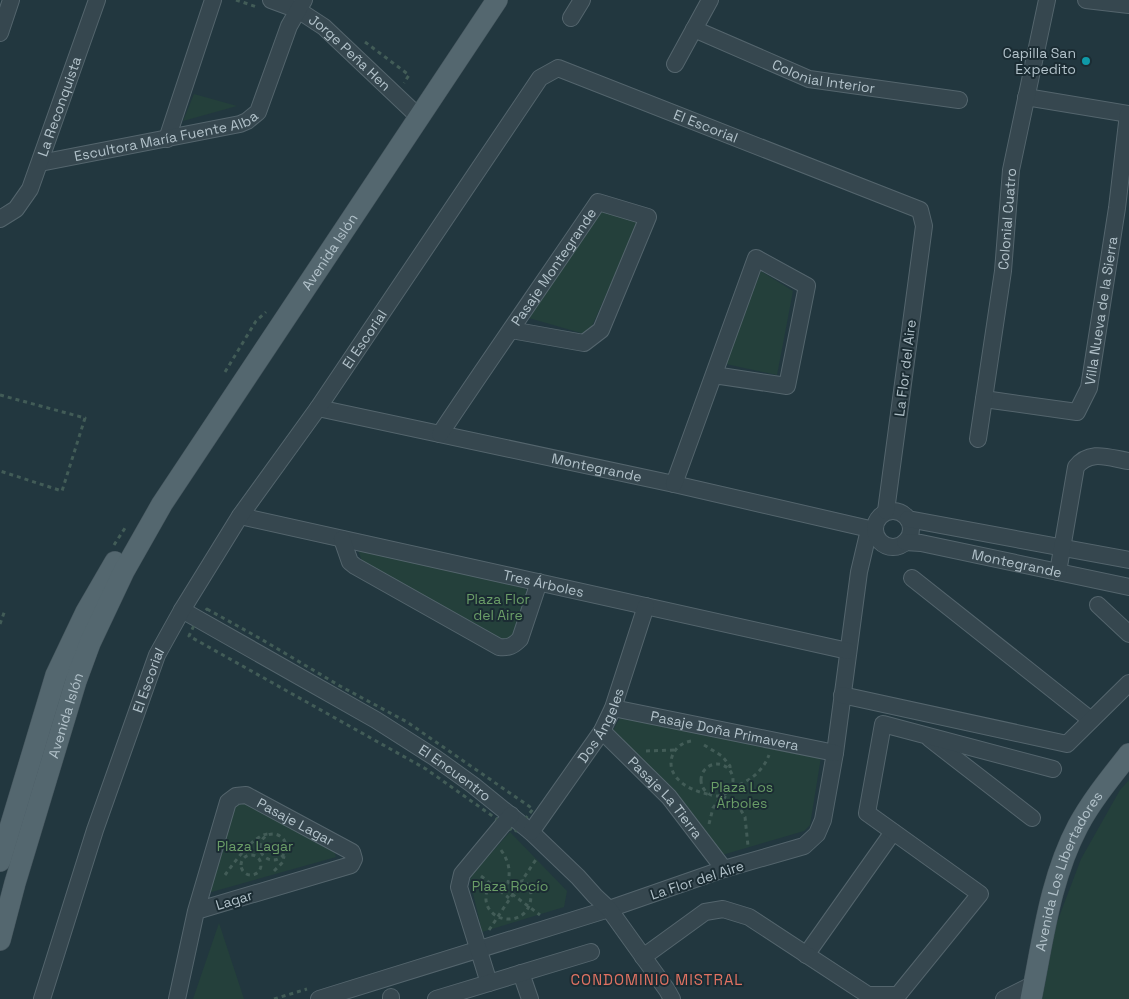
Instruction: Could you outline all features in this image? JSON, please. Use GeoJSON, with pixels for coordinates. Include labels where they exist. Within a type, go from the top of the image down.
{"type":"FeatureCollection","features":[{"type":"Feature","properties":{"kind":"main road","name":"Avenida Islón"},"geometry":{"type":"LineString","coordinates":[[0,940],[7,881],[7,850],[63,720],[90,643],[124,571],[162,504],[497,0]]}},
{"type":"Feature","properties":{"kind":"main road","name":"Avenida Los Libertadores"},"geometry":{"type":"LineString","coordinates":[[1032,992],[1053,890],[1067,848],[1091,804],[1129,754]]}},
{"type":"Feature","properties":{"kind":"street"},"geometry":{"type":"LineString","coordinates":[[0,33],[11,0]]}},
{"type":"Feature","properties":{"kind":"street","name":"La Reconquista"},"geometry":{"type":"LineString","coordinates":[[0,219],[16,209],[30,189],[97,0]]}},
{"type":"Feature","properties":{"kind":"street"},"geometry":{"type":"LineString","coordinates":[[167,139],[214,0]]}},
{"type":"Feature","properties":{"kind":"street","name":"Jorge Peña Hen"},"geometry":{"type":"LineString","coordinates":[[271,0],[301,5],[310,16],[420,118]]}},
{"type":"Feature","properties":{"kind":"street"},"geometry":{"type":"LineString","coordinates":[[571,18],[582,0]]}},
{"type":"Feature","properties":{"kind":"street"},"geometry":{"type":"LineString","coordinates":[[675,64],[710,0]]}},
{"type":"Feature","properties":{"kind":"street","name":"Colonial Cuatro"},"geometry":{"type":"LineString","coordinates":[[978,439],[1003,271],[1011,170],[1047,0]]}},
{"type":"Feature","properties":{"kind":"street"},"geometry":{"type":"LineString","coordinates":[[1086,0],[1129,5]]}},
{"type":"Feature","properties":{"kind":"street","name":"Escultora María Fuente Alba"},"geometry":{"type":"LineString","coordinates":[[40,163],[240,124],[254,118],[261,106],[289,26],[301,5]]}},
{"type":"Feature","properties":{"kind":"street","name":"Colonial Interior"},"geometry":{"type":"LineString","coordinates":[[694,29],[809,79],[959,100]]}},
{"type":"Feature","properties":{"kind":"street","name":"El Escorial"},"geometry":{"type":"LineString","coordinates":[[42,999],[95,830],[157,655],[182,610],[240,516],[318,408],[540,78],[558,68],[920,210],[924,226]]}},
{"type":"Feature","properties":{"kind":"street"},"geometry":{"type":"LineString","coordinates":[[1026,97],[1129,114]]}},
{"type":"Feature","properties":{"kind":"street","name":"Villa Nueva de la Sierra"},"geometry":{"type":"LineString","coordinates":[[984,399],[1077,412],[1089,388],[1117,208],[1129,114]]}},
{"type":"Feature","properties":{"kind":"street","name":"Pasaje Montegrande"},"geometry":{"type":"LineString","coordinates":[[440,434],[598,202],[648,218],[601,330],[584,343],[511,330]]}},
{"type":"Feature","properties":{"kind":"street","name":"La Flor del Aire"},"geometry":{"type":"LineString","coordinates":[[886,512],[924,226]]}},
{"type":"Feature","properties":{"kind":"street"},"geometry":{"type":"LineString","coordinates":[[674,484],[756,258],[807,286],[787,386],[714,376]]}},
{"type":"Feature","properties":{"kind":"street","name":"Montegrande"},"geometry":{"type":"LineString","coordinates":[[318,408],[674,484],[874,530],[875,535],[883,544],[920,543],[1129,586]]}},
{"type":"Feature","properties":{"kind":"street"},"geometry":{"type":"LineString","coordinates":[[1058,572],[1076,467],[1083,459],[1095,456],[1129,461]]}},
{"type":"Feature","properties":{"kind":"street"},"geometry":{"type":"LineString","coordinates":[[874,530],[877,519],[886,512]]}},
{"type":"Feature","properties":{"kind":"street","name":"Montegrande"},"geometry":{"type":"LineString","coordinates":[[886,512],[899,512],[908,519],[1129,560]]}},
{"type":"Feature","properties":{"kind":"street","name":"Tres Árboles"},"geometry":{"type":"LineString","coordinates":[[240,516],[848,651]]}},
{"type":"Feature","properties":{"kind":"street"},"geometry":{"type":"LineString","coordinates":[[859,572],[874,554],[899,545],[911,532],[908,519]]}},
{"type":"Feature","properties":{"kind":"street","name":"La Flor del Aire"},"geometry":{"type":"LineString","coordinates":[[319,999],[609,909],[724,869],[804,846],[817,834],[823,820],[835,754],[850,697],[848,651],[859,572],[867,538],[874,530]]}},
{"type":"Feature","properties":{"kind":"street"},"geometry":{"type":"LineString","coordinates":[[342,539],[350,562],[355,566],[499,647],[507,648],[514,646],[520,639],[539,582]]}},
{"type":"Feature","properties":{"kind":"street"},"geometry":{"type":"LineString","coordinates":[[912,578],[1091,720]]}},
{"type":"Feature","properties":{"kind":"street"},"geometry":{"type":"LineString","coordinates":[[1098,605],[1129,634]]}},
{"type":"Feature","properties":{"kind":"street","name":"Dos Ángeles"},"geometry":{"type":"LineString","coordinates":[[532,832],[602,732],[613,708],[646,606]]}},
{"type":"Feature","properties":{"kind":"street","name":"El Encuentro"},"geometry":{"type":"LineString","coordinates":[[182,610],[406,738],[473,785],[511,815],[532,832],[609,909],[672,999]]}},
{"type":"Feature","properties":{"kind":"street"},"geometry":{"type":"LineString","coordinates":[[850,697],[1067,744],[1129,683]]}},
{"type":"Feature","properties":{"kind":"street","name":"Pasaje Doña Primavera"},"geometry":{"type":"LineString","coordinates":[[613,708],[835,754]]}},
{"type":"Feature","properties":{"kind":"street"},"geometry":{"type":"LineString","coordinates":[[643,956],[705,912],[723,909],[749,917],[868,995],[898,995],[980,894],[867,813],[883,724],[1053,769]]}},
{"type":"Feature","properties":{"kind":"street","name":"Pasaje La Tierra"},"geometry":{"type":"LineString","coordinates":[[602,732],[669,797],[724,869]]}},
{"type":"Feature","properties":{"kind":"street"},"geometry":{"type":"LineString","coordinates":[[924,734],[1032,818]]}},
{"type":"Feature","properties":{"kind":"street","name":"Pasaje Lagar"},"geometry":{"type":"LineString","coordinates":[[196,911],[228,802],[236,796],[246,795],[352,852],[354,859]]}},
{"type":"Feature","properties":{"kind":"street"},"geometry":{"type":"LineString","coordinates":[[489,983],[459,887],[462,874],[511,815]]}},
{"type":"Feature","properties":{"kind":"street"},"geometry":{"type":"LineString","coordinates":[[806,955],[893,832]]}},
{"type":"Feature","properties":{"kind":"street","name":"Lagar"},"geometry":{"type":"LineString","coordinates":[[196,911],[351,865],[354,859]]}},
{"type":"Feature","properties":{"kind":"street"},"geometry":{"type":"LineString","coordinates":[[177,999],[196,911]]}},
{"type":"Feature","properties":{"kind":"street"},"geometry":{"type":"LineString","coordinates":[[436,999],[457,996],[489,983],[591,952]]}},
{"type":"Feature","properties":{"kind":"street"},"geometry":{"type":"LineString","coordinates":[[521,974],[530,999]]}},
{"type":"Feature","properties":{"kind":"street"},"geometry":{"type":"LineString","coordinates":[[1004,999],[1032,992]]}},
{"type":"Feature","properties":{"kind":"path"},"geometry":{"type":"LineString","coordinates":[[0,394],[84,418],[62,491],[0,471]]}},
{"type":"Feature","properties":{"kind":"path"},"geometry":{"type":"LineString","coordinates":[[0,624],[4,610]]}},
{"type":"Feature","properties":{"kind":"path"},"geometry":{"type":"LineString","coordinates":[[694,741],[682,742],[674,750],[671,763],[675,776],[685,786],[697,792],[722,796],[736,802],[745,817],[749,843],[744,864]]}},
{"type":"Feature","properties":{"kind":"path"},"geometry":{"type":"LineString","coordinates":[[707,847],[708,828],[713,808],[731,788],[743,784],[758,774],[765,764],[774,741]]}},
{"type":"Feature","properties":{"kind":"path"},"geometry":{"type":"LineString","coordinates":[[701,743],[722,756],[730,766],[733,780],[731,788]]}},
{"type":"Feature","properties":{"kind":"path"},"geometry":{"type":"LineString","coordinates":[[626,755],[651,750],[674,750]]}},
{"type":"Feature","properties":{"kind":"path"},"geometry":{"type":"LineString","coordinates":[[711,795],[707,793],[701,784],[705,769],[715,764],[721,764],[730,770]]}},
{"type":"Feature","properties":{"kind":"path"},"geometry":{"type":"LineString","coordinates":[[222,877],[252,842],[264,835],[268,834],[281,836],[286,843],[286,851],[281,858],[269,860],[265,858],[260,850],[262,840],[268,834]]}},
{"type":"Feature","properties":{"kind":"path"},"geometry":{"type":"LineString","coordinates":[[492,838],[506,858],[509,870],[508,882]]}},
{"type":"Feature","properties":{"kind":"path"},"geometry":{"type":"LineString","coordinates":[[478,949],[496,916],[546,846]]}},
{"type":"Feature","properties":{"kind":"path"},"geometry":{"type":"LineString","coordinates":[[250,855],[260,859],[262,866],[259,871],[251,875],[245,873],[241,864],[244,858],[250,855]]}},
{"type":"Feature","properties":{"kind":"path"},"geometry":{"type":"LineString","coordinates":[[469,866],[509,898]]}},
{"type":"Feature","properties":{"kind":"path"},"geometry":{"type":"LineString","coordinates":[[490,883],[485,897],[486,904],[496,916],[510,920],[518,918],[529,906],[531,893],[526,882],[522,880]]}},
{"type":"Feature","properties":{"kind":"path"},"geometry":{"type":"LineString","coordinates":[[494,886],[505,885],[508,882]]}},
{"type":"Feature","properties":{"kind":"path"},"geometry":{"type":"LineString","coordinates":[[508,882],[516,888]]}},
{"type":"Feature","properties":{"kind":"path"},"geometry":{"type":"LineString","coordinates":[[512,894],[553,925]]}},
{"type":"Feature","properties":{"kind":"green space"},"geometry":{"type":"Polygon","coordinates":[[[194,94],[237,106],[183,121],[194,94]]]}},
{"type":"Feature","properties":{"kind":"green space"},"geometry":{"type":"Polygon","coordinates":[[[603,210],[638,223],[588,335],[529,318],[603,210]]]}},
{"type":"Feature","properties":{"kind":"green space"},"geometry":{"type":"Polygon","coordinates":[[[761,271],[793,291],[777,375],[726,364],[761,271]]]}},
{"type":"Feature","properties":{"kind":"green space","name":"Plaza Flor del Aire"},"geometry":{"type":"Polygon","coordinates":[[[358,550],[524,588],[528,592],[513,634],[508,640],[504,640],[362,561],[358,550]]]}},
{"type":"Feature","properties":{"kind":"green space","name":"Plaza Los Árboles"},"geometry":{"type":"Polygon","coordinates":[[[620,718],[821,757],[810,825],[804,831],[722,855],[673,792],[613,730],[620,718]]]}},
{"type":"Feature","properties":{"kind":"green space"},"geometry":{"type":"Polygon","coordinates":[[[1129,780],[1129,999],[1042,999],[1056,925],[1081,859],[1120,790],[1129,780]]]}},
{"type":"Feature","properties":{"kind":"green space","name":"Plaza Lagar"},"geometry":{"type":"Polygon","coordinates":[[[244,804],[334,850],[336,857],[208,893],[231,810],[236,805],[244,804]]]}},
{"type":"Feature","properties":{"kind":"green space","name":"Plaza Rocío"},"geometry":{"type":"Polygon","coordinates":[[[510,832],[567,891],[564,907],[482,932],[470,880],[473,873],[510,832]]]}},
{"type":"Feature","properties":{"kind":"green space"},"geometry":{"type":"Polygon","coordinates":[[[219,923],[244,999],[193,999],[219,923]]]}},
{"type":"Feature","properties":{"kind":"place","name":"Capilla San Expedito"},"geometry":{"type":"Point","coordinates":[1086,61]}},
{"type":"Feature","properties":{"kind":"district","name":"CONDOMINIO MISTRAL"},"geometry":{"type":"Point","coordinates":[657,980]}}]}
